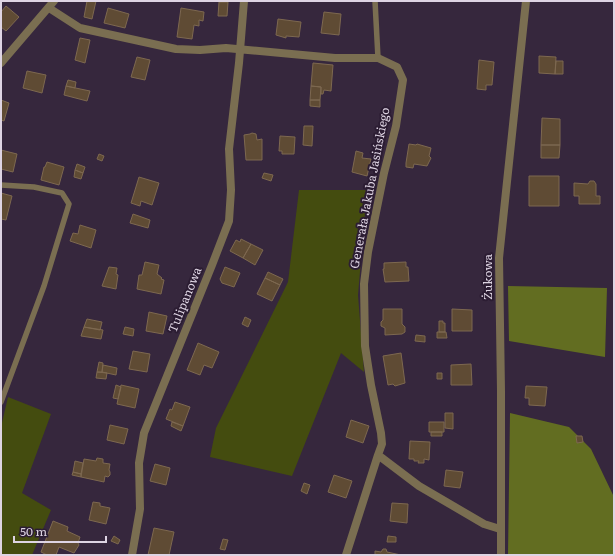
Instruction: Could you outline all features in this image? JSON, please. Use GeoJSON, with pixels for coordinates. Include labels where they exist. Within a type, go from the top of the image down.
{"type":"FeatureCollection","features":[{"type":"Feature","properties":{"kind":"street","name":"Tulipanowa"},"geometry":{"type":"LineString","coordinates":[[132,555],[140,509],[140,463],[144,433],[229,221],[231,190],[229,149],[244,1]]}},
{"type":"Feature","properties":{"kind":"street","name":"Żukowa"},"geometry":{"type":"LineString","coordinates":[[501,555],[499,258],[526,1]]}},
{"type":"Feature","properties":{"kind":"street"},"geometry":{"type":"LineString","coordinates":[[1,63],[52,4],[80,28],[176,49],[200,50],[226,48],[240,50]]}},
{"type":"Feature","properties":{"kind":"street","name":"Generała Jakuba Jasińskiego"},"geometry":{"type":"LineString","coordinates":[[240,50],[335,58],[378,58],[397,67],[403,80],[396,126],[384,173],[368,252],[364,284],[365,346],[382,444],[346,555]]}},
{"type":"Feature","properties":{"kind":"street"},"geometry":{"type":"LineString","coordinates":[[378,455],[419,486],[484,524],[500,529]]}},
{"type":"Feature","properties":{"kind":"lane"},"geometry":{"type":"LineString","coordinates":[[375,1],[378,58]]}},
{"type":"Feature","properties":{"kind":"lane"},"geometry":{"type":"LineString","coordinates":[[1,185],[34,187],[62,193],[69,204],[44,286],[1,402]]}},
{"type":"Feature","properties":{"kind":"green space"},"geometry":{"type":"Polygon","coordinates":[[[299,190],[367,190],[358,295],[364,372],[341,353],[292,476],[210,457],[216,428],[288,282],[299,190]]]}},
{"type":"Feature","properties":{"kind":"green space"},"geometry":{"type":"Polygon","coordinates":[[[508,286],[607,288],[605,357],[509,341],[508,286]]]}},
{"type":"Feature","properties":{"kind":"green space"},"geometry":{"type":"Polygon","coordinates":[[[8,397],[51,414],[22,493],[51,510],[32,555],[1,555],[1,427],[8,397]]]}},
{"type":"Feature","properties":{"kind":"green space"},"geometry":{"type":"Polygon","coordinates":[[[510,413],[569,427],[591,449],[614,497],[614,555],[508,555],[510,413]]]}},
{"type":"Feature","properties":{"kind":"building"},"geometry":{"type":"Polygon","coordinates":[[[87,1],[96,1],[92,19],[84,17],[87,1]]]}},
{"type":"Feature","properties":{"kind":"building"},"geometry":{"type":"Polygon","coordinates":[[[219,2],[228,2],[227,16],[218,16],[219,2]]]}},
{"type":"Feature","properties":{"kind":"building"},"geometry":{"type":"Polygon","coordinates":[[[6,6],[19,17],[6,31],[1,27],[1,12],[6,6]]]}},
{"type":"Feature","properties":{"kind":"building"},"geometry":{"type":"Polygon","coordinates":[[[108,8],[129,14],[125,28],[104,23],[108,8]]]}},
{"type":"Feature","properties":{"kind":"building"},"geometry":{"type":"Polygon","coordinates":[[[181,8],[204,12],[203,21],[199,20],[199,26],[194,25],[192,39],[177,37],[181,8]]]}},
{"type":"Feature","properties":{"kind":"building"},"geometry":{"type":"Polygon","coordinates":[[[324,12],[341,14],[339,35],[321,33],[324,12]]]}},
{"type":"Feature","properties":{"kind":"building"},"geometry":{"type":"Polygon","coordinates":[[[278,19],[301,22],[299,37],[286,36],[286,38],[276,35],[278,19]]]}},
{"type":"Feature","properties":{"kind":"building"},"geometry":{"type":"Polygon","coordinates":[[[80,38],[90,40],[85,63],[75,60],[80,38]]]}},
{"type":"Feature","properties":{"kind":"building"},"geometry":{"type":"Polygon","coordinates":[[[539,56],[556,57],[555,74],[539,73],[539,56]]]}},
{"type":"Feature","properties":{"kind":"building"},"geometry":{"type":"Polygon","coordinates":[[[137,57],[150,60],[145,80],[131,77],[137,57]]]}},
{"type":"Feature","properties":{"kind":"building"},"geometry":{"type":"Polygon","coordinates":[[[479,60],[494,62],[492,85],[486,85],[486,90],[477,89],[479,60]]]}},
{"type":"Feature","properties":{"kind":"building"},"geometry":{"type":"Polygon","coordinates":[[[556,61],[563,61],[563,74],[555,74],[556,61]]]}},
{"type":"Feature","properties":{"kind":"building"},"geometry":{"type":"Polygon","coordinates":[[[313,63],[333,65],[331,91],[324,90],[323,94],[321,94],[321,87],[311,86],[313,63]]]}},
{"type":"Feature","properties":{"kind":"building"},"geometry":{"type":"Polygon","coordinates":[[[27,71],[46,75],[42,93],[23,88],[27,71]]]}},
{"type":"Feature","properties":{"kind":"building"},"geometry":{"type":"Polygon","coordinates":[[[68,80],[76,82],[75,88],[66,86],[68,80]]]}},
{"type":"Feature","properties":{"kind":"building"},"geometry":{"type":"Polygon","coordinates":[[[66,86],[90,91],[87,101],[64,95],[66,86]]]}},
{"type":"Feature","properties":{"kind":"building"},"geometry":{"type":"Polygon","coordinates":[[[311,86],[321,87],[320,100],[310,100],[311,86]]]}},
{"type":"Feature","properties":{"kind":"building"},"geometry":{"type":"Polygon","coordinates":[[[1,100],[9,103],[4,121],[1,120],[1,100]]]}},
{"type":"Feature","properties":{"kind":"building"},"geometry":{"type":"Polygon","coordinates":[[[310,100],[320,100],[320,107],[310,106],[310,100]]]}},
{"type":"Feature","properties":{"kind":"building"},"geometry":{"type":"Polygon","coordinates":[[[542,118],[560,119],[560,145],[541,145],[542,118]]]}},
{"type":"Feature","properties":{"kind":"building"},"geometry":{"type":"Polygon","coordinates":[[[304,126],[313,126],[312,146],[303,145],[304,126]]]}},
{"type":"Feature","properties":{"kind":"building"},"geometry":{"type":"Polygon","coordinates":[[[252,133],[256,134],[257,140],[262,139],[262,160],[246,160],[244,135],[252,133]]]}},
{"type":"Feature","properties":{"kind":"building"},"geometry":{"type":"Polygon","coordinates":[[[280,136],[295,137],[294,154],[282,154],[282,151],[279,151],[280,136]]]}},
{"type":"Feature","properties":{"kind":"building"},"geometry":{"type":"Polygon","coordinates":[[[409,144],[417,144],[431,148],[429,156],[431,158],[427,166],[414,164],[413,168],[406,167],[409,144]]]}},
{"type":"Feature","properties":{"kind":"building"},"geometry":{"type":"Polygon","coordinates":[[[541,145],[560,145],[559,158],[541,158],[541,145]]]}},
{"type":"Feature","properties":{"kind":"building"},"geometry":{"type":"Polygon","coordinates":[[[1,150],[17,154],[13,172],[1,169],[1,150]]]}},
{"type":"Feature","properties":{"kind":"building"},"geometry":{"type":"Polygon","coordinates":[[[356,151],[363,153],[362,158],[371,159],[367,176],[352,172],[356,151]]]}},
{"type":"Feature","properties":{"kind":"building"},"geometry":{"type":"Polygon","coordinates":[[[99,154],[104,156],[102,161],[97,159],[99,154]]]}},
{"type":"Feature","properties":{"kind":"building"},"geometry":{"type":"Polygon","coordinates":[[[47,162],[64,167],[59,185],[41,180],[44,167],[47,162]]]}},
{"type":"Feature","properties":{"kind":"building"},"geometry":{"type":"Polygon","coordinates":[[[77,164],[85,167],[83,173],[75,170],[77,164]]]}},
{"type":"Feature","properties":{"kind":"building"},"geometry":{"type":"Polygon","coordinates":[[[75,170],[83,173],[81,179],[74,177],[75,170]]]}},
{"type":"Feature","properties":{"kind":"building"},"geometry":{"type":"Polygon","coordinates":[[[264,173],[273,175],[271,181],[262,178],[264,173]]]}},
{"type":"Feature","properties":{"kind":"building"},"geometry":{"type":"Polygon","coordinates":[[[529,176],[559,176],[559,206],[529,206],[529,176]]]}},
{"type":"Feature","properties":{"kind":"building"},"geometry":{"type":"Polygon","coordinates":[[[139,177],[159,183],[152,205],[141,201],[140,206],[131,203],[139,177]]]}},
{"type":"Feature","properties":{"kind":"building"},"geometry":{"type":"Polygon","coordinates":[[[590,181],[594,181],[596,184],[596,196],[600,196],[600,204],[579,204],[579,196],[574,196],[574,183],[588,184],[590,181]]]}},
{"type":"Feature","properties":{"kind":"building"},"geometry":{"type":"Polygon","coordinates":[[[1,193],[12,196],[6,220],[1,219],[1,193]]]}},
{"type":"Feature","properties":{"kind":"building"},"geometry":{"type":"Polygon","coordinates":[[[133,214],[150,220],[148,228],[130,223],[133,214]]]}},
{"type":"Feature","properties":{"kind":"building"},"geometry":{"type":"Polygon","coordinates":[[[80,225],[96,230],[91,248],[70,241],[73,233],[78,234],[80,225]]]}},
{"type":"Feature","properties":{"kind":"building"},"geometry":{"type":"Polygon","coordinates":[[[241,239],[251,244],[243,258],[230,251],[236,240],[240,242],[241,239]]]}},
{"type":"Feature","properties":{"kind":"building"},"geometry":{"type":"Polygon","coordinates":[[[251,244],[263,250],[255,265],[243,258],[251,244]]]}},
{"type":"Feature","properties":{"kind":"building"},"geometry":{"type":"Polygon","coordinates":[[[145,262],[159,265],[157,274],[164,280],[161,294],[137,289],[139,275],[142,275],[145,262]]]}},
{"type":"Feature","properties":{"kind":"building"},"geometry":{"type":"Polygon","coordinates":[[[406,262],[409,281],[385,282],[383,269],[384,263],[406,262]]]}},
{"type":"Feature","properties":{"kind":"building"},"geometry":{"type":"Polygon","coordinates":[[[109,267],[117,268],[116,274],[118,275],[116,289],[102,286],[109,267]]]}},
{"type":"Feature","properties":{"kind":"building"},"geometry":{"type":"Polygon","coordinates":[[[225,267],[240,273],[234,287],[222,283],[220,279],[225,267]]]}},
{"type":"Feature","properties":{"kind":"building"},"geometry":{"type":"Polygon","coordinates":[[[268,272],[283,279],[280,285],[265,278],[268,272]]]}},
{"type":"Feature","properties":{"kind":"building"},"geometry":{"type":"Polygon","coordinates":[[[265,278],[280,285],[272,301],[257,294],[265,278]]]}},
{"type":"Feature","properties":{"kind":"building"},"geometry":{"type":"Polygon","coordinates":[[[383,309],[402,309],[402,324],[405,327],[405,332],[402,334],[385,335],[385,328],[381,326],[381,322],[383,320],[383,309]]]}},
{"type":"Feature","properties":{"kind":"building"},"geometry":{"type":"Polygon","coordinates":[[[452,309],[472,310],[472,331],[452,331],[452,309]]]}},
{"type":"Feature","properties":{"kind":"building"},"geometry":{"type":"Polygon","coordinates":[[[149,312],[167,316],[163,334],[146,331],[149,312]]]}},
{"type":"Feature","properties":{"kind":"building"},"geometry":{"type":"Polygon","coordinates":[[[245,317],[251,320],[248,327],[242,324],[245,317]]]}},
{"type":"Feature","properties":{"kind":"building"},"geometry":{"type":"Polygon","coordinates":[[[87,319],[102,322],[100,330],[84,327],[87,319]]]}},
{"type":"Feature","properties":{"kind":"building"},"geometry":{"type":"Polygon","coordinates":[[[439,321],[443,321],[443,323],[445,323],[445,332],[439,332],[439,321]]]}},
{"type":"Feature","properties":{"kind":"building"},"geometry":{"type":"Polygon","coordinates":[[[84,327],[103,330],[101,339],[81,336],[84,327]]]}},
{"type":"Feature","properties":{"kind":"building"},"geometry":{"type":"Polygon","coordinates":[[[125,327],[134,329],[133,336],[123,334],[125,327]]]}},
{"type":"Feature","properties":{"kind":"building"},"geometry":{"type":"Polygon","coordinates":[[[437,332],[446,332],[447,338],[437,338],[437,332]]]}},
{"type":"Feature","properties":{"kind":"building"},"geometry":{"type":"Polygon","coordinates":[[[416,335],[425,336],[425,342],[415,341],[416,335]]]}},
{"type":"Feature","properties":{"kind":"building"},"geometry":{"type":"Polygon","coordinates":[[[198,343],[219,352],[212,368],[204,365],[200,375],[187,370],[198,343]]]}},
{"type":"Feature","properties":{"kind":"building"},"geometry":{"type":"Polygon","coordinates":[[[133,351],[150,354],[147,372],[129,369],[133,351]]]}},
{"type":"Feature","properties":{"kind":"building"},"geometry":{"type":"Polygon","coordinates":[[[401,353],[405,383],[395,386],[393,384],[388,385],[383,356],[401,353]]]}},
{"type":"Feature","properties":{"kind":"building"},"geometry":{"type":"Polygon","coordinates":[[[99,362],[103,363],[102,372],[97,372],[99,362]]]}},
{"type":"Feature","properties":{"kind":"building"},"geometry":{"type":"Polygon","coordinates":[[[471,364],[472,385],[451,385],[451,365],[471,364]]]}},
{"type":"Feature","properties":{"kind":"building"},"geometry":{"type":"Polygon","coordinates":[[[103,365],[117,368],[116,375],[102,372],[103,365]]]}},
{"type":"Feature","properties":{"kind":"building"},"geometry":{"type":"Polygon","coordinates":[[[97,372],[107,373],[106,379],[96,378],[97,372]]]}},
{"type":"Feature","properties":{"kind":"building"},"geometry":{"type":"Polygon","coordinates":[[[437,373],[442,373],[442,379],[437,379],[437,373]]]}},
{"type":"Feature","properties":{"kind":"building"},"geometry":{"type":"Polygon","coordinates":[[[116,385],[121,387],[118,399],[113,398],[116,385]]]}},
{"type":"Feature","properties":{"kind":"building"},"geometry":{"type":"Polygon","coordinates":[[[121,385],[139,389],[135,408],[117,404],[121,385]]]}},
{"type":"Feature","properties":{"kind":"building"},"geometry":{"type":"Polygon","coordinates":[[[526,386],[547,387],[545,406],[529,405],[529,398],[525,398],[526,386]]]}},
{"type":"Feature","properties":{"kind":"building"},"geometry":{"type":"Polygon","coordinates":[[[175,402],[190,407],[183,426],[166,419],[175,402]]]}},
{"type":"Feature","properties":{"kind":"building"},"geometry":{"type":"Polygon","coordinates":[[[445,413],[453,413],[453,429],[445,428],[445,413]]]}},
{"type":"Feature","properties":{"kind":"building"},"geometry":{"type":"Polygon","coordinates":[[[351,420],[369,426],[363,443],[346,437],[351,420]]]}},
{"type":"Feature","properties":{"kind":"building"},"geometry":{"type":"Polygon","coordinates":[[[172,422],[183,426],[181,431],[171,426],[172,422]]]}},
{"type":"Feature","properties":{"kind":"building"},"geometry":{"type":"Polygon","coordinates":[[[429,422],[444,422],[444,432],[429,432],[429,422]]]}},
{"type":"Feature","properties":{"kind":"building"},"geometry":{"type":"Polygon","coordinates":[[[110,425],[128,429],[124,444],[107,440],[110,425]]]}},
{"type":"Feature","properties":{"kind":"building"},"geometry":{"type":"Polygon","coordinates":[[[431,432],[442,432],[442,436],[431,436],[431,432]]]}},
{"type":"Feature","properties":{"kind":"building"},"geometry":{"type":"Polygon","coordinates":[[[576,436],[582,436],[583,442],[577,443],[576,436]]]}},
{"type":"Feature","properties":{"kind":"building"},"geometry":{"type":"Polygon","coordinates":[[[410,441],[430,442],[429,460],[424,459],[424,463],[418,463],[419,461],[409,459],[410,441]]]}},
{"type":"Feature","properties":{"kind":"building"},"geometry":{"type":"Polygon","coordinates":[[[97,458],[103,459],[103,463],[110,464],[110,475],[108,477],[105,476],[104,482],[81,477],[84,459],[96,461],[97,458]]]}},
{"type":"Feature","properties":{"kind":"building"},"geometry":{"type":"Polygon","coordinates":[[[75,461],[83,463],[81,474],[73,472],[75,461]]]}},
{"type":"Feature","properties":{"kind":"building"},"geometry":{"type":"Polygon","coordinates":[[[155,464],[170,468],[166,485],[150,481],[155,464]]]}},
{"type":"Feature","properties":{"kind":"building"},"geometry":{"type":"Polygon","coordinates":[[[446,470],[463,472],[460,488],[444,486],[446,470]]]}},
{"type":"Feature","properties":{"kind":"building"},"geometry":{"type":"Polygon","coordinates":[[[73,472],[81,474],[81,477],[72,475],[73,472]]]}},
{"type":"Feature","properties":{"kind":"building"},"geometry":{"type":"Polygon","coordinates":[[[334,475],[352,481],[346,498],[328,492],[334,475]]]}},
{"type":"Feature","properties":{"kind":"building"},"geometry":{"type":"Polygon","coordinates":[[[304,483],[310,485],[307,494],[301,491],[304,483]]]}},
{"type":"Feature","properties":{"kind":"building"},"geometry":{"type":"Polygon","coordinates":[[[93,502],[100,503],[100,506],[110,508],[106,524],[89,520],[93,502]]]}},
{"type":"Feature","properties":{"kind":"building"},"geometry":{"type":"Polygon","coordinates":[[[392,503],[408,504],[407,523],[390,521],[392,503]]]}},
{"type":"Feature","properties":{"kind":"building"},"geometry":{"type":"Polygon","coordinates":[[[53,521],[68,527],[67,531],[80,537],[78,543],[79,545],[74,553],[59,547],[56,555],[47,555],[41,552],[53,521]]]}},
{"type":"Feature","properties":{"kind":"building"},"geometry":{"type":"Polygon","coordinates":[[[154,528],[174,532],[169,555],[148,555],[154,528]]]}},
{"type":"Feature","properties":{"kind":"building"},"geometry":{"type":"Polygon","coordinates":[[[114,536],[120,540],[118,544],[111,541],[114,536]]]}},
{"type":"Feature","properties":{"kind":"building"},"geometry":{"type":"Polygon","coordinates":[[[388,536],[396,537],[396,542],[387,542],[388,536]]]}},
{"type":"Feature","properties":{"kind":"building"},"geometry":{"type":"Polygon","coordinates":[[[223,539],[228,540],[225,550],[220,549],[223,539]]]}},
{"type":"Feature","properties":{"kind":"building"},"geometry":{"type":"Polygon","coordinates":[[[383,549],[386,549],[387,552],[401,555],[375,555],[375,551],[381,552],[383,549]]]}}]}
